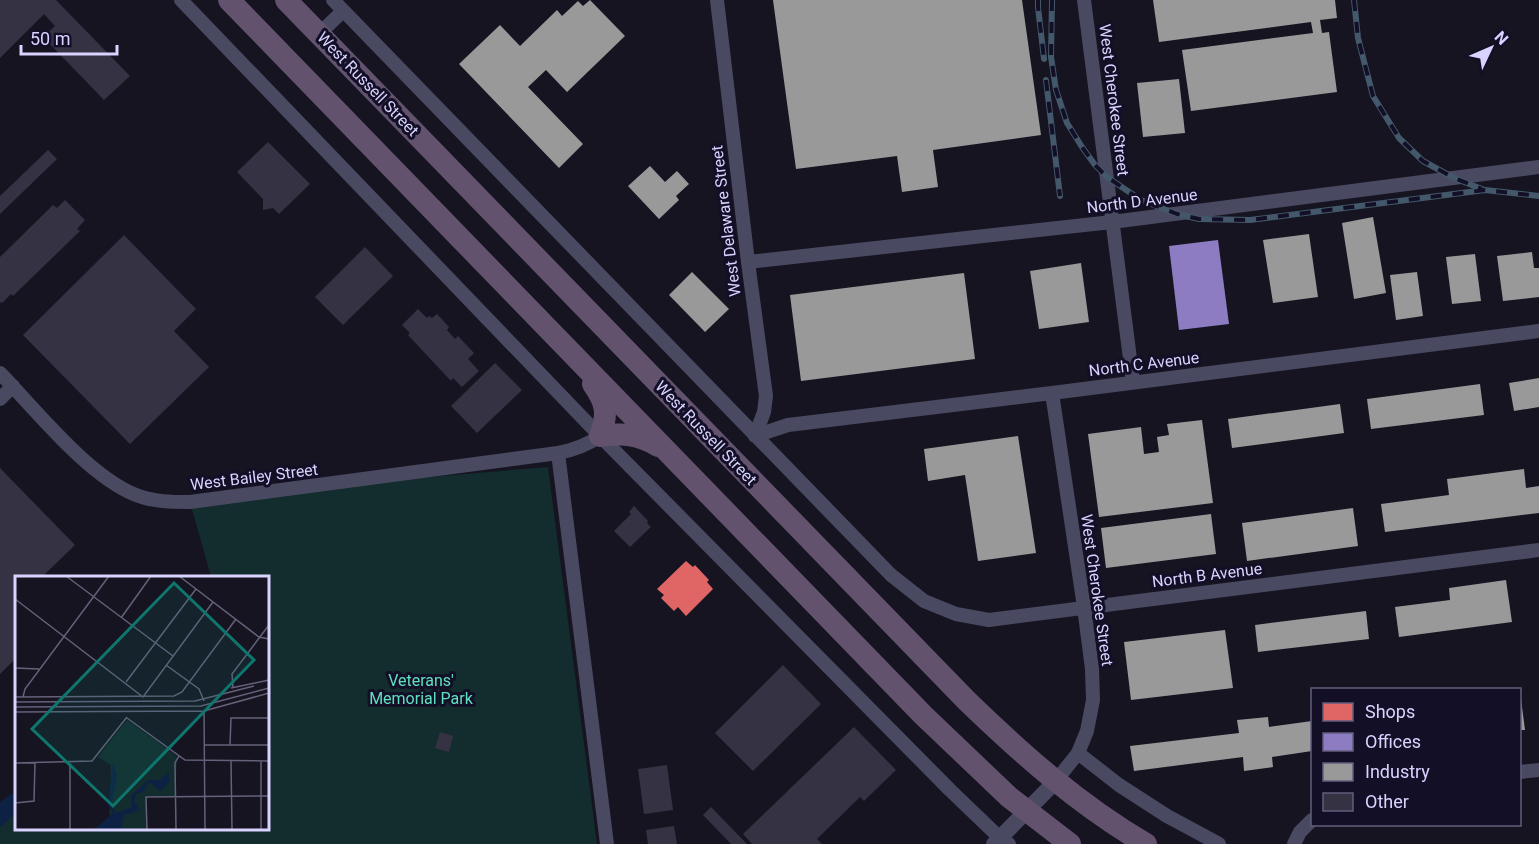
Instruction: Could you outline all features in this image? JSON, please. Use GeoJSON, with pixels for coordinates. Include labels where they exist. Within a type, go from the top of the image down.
{"type":"FeatureCollection","features":[{"type":"Feature","properties":{"kind":"highway"},"geometry":{"type":"LineString","coordinates":[[229,0],[923,715],[1026,811],[1070,844]]}},
{"type":"Feature","properties":{"kind":"highway","name":"West Russell Street"},"geometry":{"type":"LineString","coordinates":[[286,0],[967,701],[1055,782],[1094,811],[1146,844]]}},
{"type":"Feature","properties":{"kind":"highway"},"geometry":{"type":"LineString","coordinates":[[556,336],[590,379],[603,401],[606,411],[600,436],[634,435],[656,445],[676,460]]}},
{"type":"Feature","properties":{"kind":"street"},"geometry":{"type":"LineString","coordinates":[[181,0],[637,474],[1001,842],[1026,811],[1055,782]]}},
{"type":"Feature","properties":{"kind":"street","name":"West Russell Street"},"geometry":{"type":"LineString","coordinates":[[333,0],[891,575]]}},
{"type":"Feature","properties":{"kind":"street","name":"West Delaware Street"},"geometry":{"type":"LineString","coordinates":[[717,0],[766,396],[764,412],[755,436]]}},
{"type":"Feature","properties":{"kind":"street","name":"West Cherokee Street"},"geometry":{"type":"LineString","coordinates":[[1084,0],[1133,382]]}},
{"type":"Feature","properties":{"kind":"street"},"geometry":{"type":"LineString","coordinates":[[319,34],[343,11]]}},
{"type":"Feature","properties":{"kind":"street","name":"North D Avenue"},"geometry":{"type":"LineString","coordinates":[[748,262],[1112,222],[1539,167]]}},
{"type":"Feature","properties":{"kind":"street","name":"North C Avenue"},"geometry":{"type":"LineString","coordinates":[[755,436],[788,425],[1539,331]]}},
{"type":"Feature","properties":{"kind":"street","name":"West Bailey Street"},"geometry":{"type":"LineString","coordinates":[[0,373],[65,441],[99,472],[123,489],[165,502],[190,502],[558,453],[574,450],[600,436]]}},
{"type":"Feature","properties":{"kind":"street"},"geometry":{"type":"LineString","coordinates":[[0,399],[13,386]]}},
{"type":"Feature","properties":{"kind":"street","name":"West Cherokee Street"},"geometry":{"type":"LineString","coordinates":[[1052,393],[1084,607],[1092,669],[1093,700],[1087,731],[1078,753],[1055,782]]}},
{"type":"Feature","properties":{"kind":"street"},"geometry":{"type":"LineString","coordinates":[[558,453],[607,844]]}},
{"type":"Feature","properties":{"kind":"street","name":"North B Avenue"},"geometry":{"type":"LineString","coordinates":[[891,575],[924,601],[956,614],[989,620],[1539,550]]}},
{"type":"Feature","properties":{"kind":"street"},"geometry":{"type":"LineString","coordinates":[[1078,753],[1119,785],[1167,816],[1219,844]]}},
{"type":"Feature","properties":{"kind":"street"},"geometry":{"type":"LineString","coordinates":[[1521,772],[1539,770]]}},
{"type":"Feature","properties":{"kind":"street"},"geometry":{"type":"LineString","coordinates":[[1294,844],[1300,832],[1311,821]]}},
{"type":"Feature","properties":{"kind":"green space","name":"Veterans' Memorial Park"},"geometry":{"type":"Polygon","coordinates":[[[548,467],[597,844],[0,844],[0,813],[15,800],[15,829],[268,829],[268,576],[211,576],[190,502],[298,488],[548,467]]]}},
{"type":"Feature","properties":{"kind":"water"},"geometry":{"type":"Polygon","coordinates":[[[15,792],[15,814],[0,827],[0,802],[15,792]]]}},
{"type":"Feature","properties":{"kind":"building: Shops"},"geometry":{"type":"Polygon","coordinates":[[[686,561],[693,567],[695,565],[709,580],[707,582],[713,589],[686,616],[678,607],[674,611],[661,598],[664,595],[657,589],[686,561]]]}},
{"type":"Feature","properties":{"kind":"building: Offices"},"geometry":{"type":"Polygon","coordinates":[[[1218,240],[1229,324],[1179,330],[1169,246],[1218,240]]]}},
{"type":"Feature","properties":{"kind":"building: Industry"},"geometry":{"type":"Polygon","coordinates":[[[590,0],[625,36],[567,92],[546,70],[528,87],[583,144],[559,168],[459,64],[500,25],[520,46],[557,10],[562,16],[578,1],[583,6],[590,0]]]}},
{"type":"Feature","properties":{"kind":"building: Industry"},"geometry":{"type":"Polygon","coordinates":[[[773,0],[1022,0],[1041,135],[933,150],[938,187],[902,192],[897,156],[796,169],[773,0]]]}},
{"type":"Feature","properties":{"kind":"building: Industry"},"geometry":{"type":"Polygon","coordinates":[[[1153,0],[1335,0],[1337,18],[1320,20],[1322,33],[1329,32],[1337,92],[1191,111],[1182,50],[1313,33],[1311,22],[1159,42],[1153,0]]]}},
{"type":"Feature","properties":{"kind":"building: Industry"},"geometry":{"type":"Polygon","coordinates":[[[1179,79],[1185,133],[1143,137],[1137,83],[1179,79]]]}},
{"type":"Feature","properties":{"kind":"building: Industry"},"geometry":{"type":"Polygon","coordinates":[[[650,166],[665,182],[677,171],[689,184],[676,196],[679,200],[659,219],[628,186],[650,166]]]}},
{"type":"Feature","properties":{"kind":"building: Industry"},"geometry":{"type":"Polygon","coordinates":[[[1373,217],[1386,293],[1354,299],[1342,223],[1373,217]]]}},
{"type":"Feature","properties":{"kind":"building: Industry"},"geometry":{"type":"Polygon","coordinates":[[[1309,234],[1318,297],[1273,303],[1263,240],[1309,234]]]}},
{"type":"Feature","properties":{"kind":"building: Industry"},"geometry":{"type":"Polygon","coordinates":[[[1532,252],[1534,268],[1539,268],[1539,297],[1503,301],[1497,256],[1532,252]]]}},
{"type":"Feature","properties":{"kind":"building: Industry"},"geometry":{"type":"Polygon","coordinates":[[[1475,254],[1481,301],[1452,304],[1446,257],[1475,254]]]}},
{"type":"Feature","properties":{"kind":"building: Industry"},"geometry":{"type":"Polygon","coordinates":[[[1081,263],[1089,322],[1039,329],[1030,271],[1081,263]]]}},
{"type":"Feature","properties":{"kind":"building: Industry"},"geometry":{"type":"Polygon","coordinates":[[[692,272],[729,309],[705,332],[669,295],[692,272]]]}},
{"type":"Feature","properties":{"kind":"building: Industry"},"geometry":{"type":"Polygon","coordinates":[[[1417,272],[1423,316],[1396,320],[1390,275],[1417,272]]]}},
{"type":"Feature","properties":{"kind":"building: Industry"},"geometry":{"type":"Polygon","coordinates":[[[964,273],[975,359],[801,381],[790,295],[964,273]]]}},
{"type":"Feature","properties":{"kind":"building: Industry"},"geometry":{"type":"Polygon","coordinates":[[[1539,378],[1539,407],[1514,411],[1509,383],[1539,378]]]}},
{"type":"Feature","properties":{"kind":"building: Industry"},"geometry":{"type":"Polygon","coordinates":[[[1480,384],[1484,415],[1371,429],[1367,399],[1480,384]]]}},
{"type":"Feature","properties":{"kind":"building: Industry"},"geometry":{"type":"Polygon","coordinates":[[[1340,404],[1344,433],[1232,448],[1228,419],[1340,404]]]}},
{"type":"Feature","properties":{"kind":"building: Industry"},"geometry":{"type":"Polygon","coordinates":[[[1202,420],[1213,503],[1099,517],[1088,434],[1141,427],[1144,454],[1159,452],[1157,437],[1169,435],[1167,424],[1202,420]]]}},
{"type":"Feature","properties":{"kind":"building: Industry"},"geometry":{"type":"Polygon","coordinates":[[[1018,436],[1036,553],[978,561],[965,475],[928,481],[924,449],[1018,436]]]}},
{"type":"Feature","properties":{"kind":"building: Industry"},"geometry":{"type":"Polygon","coordinates":[[[1524,469],[1526,488],[1539,486],[1539,513],[1385,532],[1381,504],[1449,495],[1447,479],[1524,469]]]}},
{"type":"Feature","properties":{"kind":"building: Industry"},"geometry":{"type":"Polygon","coordinates":[[[1353,508],[1358,546],[1247,561],[1242,523],[1353,508]]]}},
{"type":"Feature","properties":{"kind":"building: Industry"},"geometry":{"type":"Polygon","coordinates":[[[1211,514],[1216,554],[1106,568],[1101,528],[1211,514]]]}},
{"type":"Feature","properties":{"kind":"building: Industry"},"geometry":{"type":"Polygon","coordinates":[[[1506,580],[1512,622],[1399,637],[1395,607],[1450,600],[1449,588],[1506,580]]]}},
{"type":"Feature","properties":{"kind":"building: Industry"},"geometry":{"type":"Polygon","coordinates":[[[1366,611],[1369,639],[1258,652],[1255,625],[1366,611]]]}},
{"type":"Feature","properties":{"kind":"building: Industry"},"geometry":{"type":"Polygon","coordinates":[[[1225,630],[1233,688],[1131,700],[1124,642],[1225,630]]]}},
{"type":"Feature","properties":{"kind":"building: Industry"},"geometry":{"type":"Polygon","coordinates":[[[1521,699],[1525,730],[1521,730],[1521,699]]]}},
{"type":"Feature","properties":{"kind":"building: Industry"},"geometry":{"type":"Polygon","coordinates":[[[1268,717],[1269,727],[1311,721],[1311,751],[1272,757],[1273,767],[1244,771],[1243,757],[1134,771],[1130,746],[1239,733],[1237,720],[1268,717]]]}},
{"type":"Feature","properties":{"kind":"building: Other"},"geometry":{"type":"Polygon","coordinates":[[[0,0],[56,0],[130,76],[104,100],[43,37],[55,26],[44,14],[0,58],[0,0]]]}},
{"type":"Feature","properties":{"kind":"building: Other"},"geometry":{"type":"Polygon","coordinates":[[[268,142],[310,184],[279,214],[273,208],[263,210],[263,199],[237,172],[268,142]]]}},
{"type":"Feature","properties":{"kind":"building: Other"},"geometry":{"type":"Polygon","coordinates":[[[48,150],[57,159],[0,214],[0,196],[48,150]]]}},
{"type":"Feature","properties":{"kind":"building: Other"},"geometry":{"type":"Polygon","coordinates":[[[65,200],[85,220],[77,229],[80,231],[13,296],[11,294],[2,303],[0,302],[0,257],[53,205],[57,208],[65,200]]]}},
{"type":"Feature","properties":{"kind":"building: Other"},"geometry":{"type":"Polygon","coordinates":[[[124,235],[196,309],[174,331],[209,367],[130,444],[23,335],[124,235]]]}},
{"type":"Feature","properties":{"kind":"building: Other"},"geometry":{"type":"Polygon","coordinates":[[[365,247],[393,276],[343,325],[315,297],[365,247]]]}},
{"type":"Feature","properties":{"kind":"building: Other"},"geometry":{"type":"Polygon","coordinates":[[[418,309],[427,318],[429,316],[432,318],[437,314],[449,327],[447,330],[455,339],[458,336],[474,353],[468,359],[479,371],[462,387],[453,378],[451,381],[408,335],[410,333],[402,325],[418,309]]]}},
{"type":"Feature","properties":{"kind":"building: Other"},"geometry":{"type":"Polygon","coordinates":[[[495,363],[522,390],[477,433],[451,406],[495,363]]]}},
{"type":"Feature","properties":{"kind":"building: Other"},"geometry":{"type":"Polygon","coordinates":[[[0,468],[75,545],[43,576],[15,576],[15,659],[0,674],[0,468]]]}},
{"type":"Feature","properties":{"kind":"building: Other"},"geometry":{"type":"Polygon","coordinates":[[[634,506],[651,527],[630,547],[614,531],[631,514],[629,512],[634,506]]]}},
{"type":"Feature","properties":{"kind":"building: Other"},"geometry":{"type":"Polygon","coordinates":[[[783,665],[821,704],[753,771],[715,733],[783,665]]]}},
{"type":"Feature","properties":{"kind":"building: Other"},"geometry":{"type":"Polygon","coordinates":[[[854,727],[896,770],[864,801],[860,797],[817,839],[822,844],[752,844],[743,834],[854,727]]]}},
{"type":"Feature","properties":{"kind":"building: Other"},"geometry":{"type":"Polygon","coordinates":[[[440,732],[453,736],[449,752],[435,748],[440,732]]]}},
{"type":"Feature","properties":{"kind":"building: Other"},"geometry":{"type":"Polygon","coordinates":[[[667,765],[673,810],[644,814],[638,769],[667,765]]]}},
{"type":"Feature","properties":{"kind":"building: Other"},"geometry":{"type":"Polygon","coordinates":[[[711,807],[747,844],[731,844],[703,815],[711,807]]]}},
{"type":"Feature","properties":{"kind":"building: Other"},"geometry":{"type":"Polygon","coordinates":[[[674,826],[677,844],[648,844],[646,830],[674,826]]]}},
{"type":"Feature","properties":{"kind":"railway"},"geometry":{"type":"LineString","coordinates":[[1038,0],[1044,59]]}},
{"type":"Feature","properties":{"kind":"railway"},"geometry":{"type":"LineString","coordinates":[[1052,0],[1051,57],[1056,90],[1067,123],[1095,165],[1107,177],[1141,200],[1177,214],[1199,219],[1250,220],[1485,190],[1539,196]]}},
{"type":"Feature","properties":{"kind":"railway"},"geometry":{"type":"LineString","coordinates":[[1354,0],[1358,38],[1373,96],[1399,138],[1423,161],[1454,178],[1482,189]]}},
{"type":"Feature","properties":{"kind":"railway"},"geometry":{"type":"LineString","coordinates":[[1046,80],[1060,196]]}}]}
